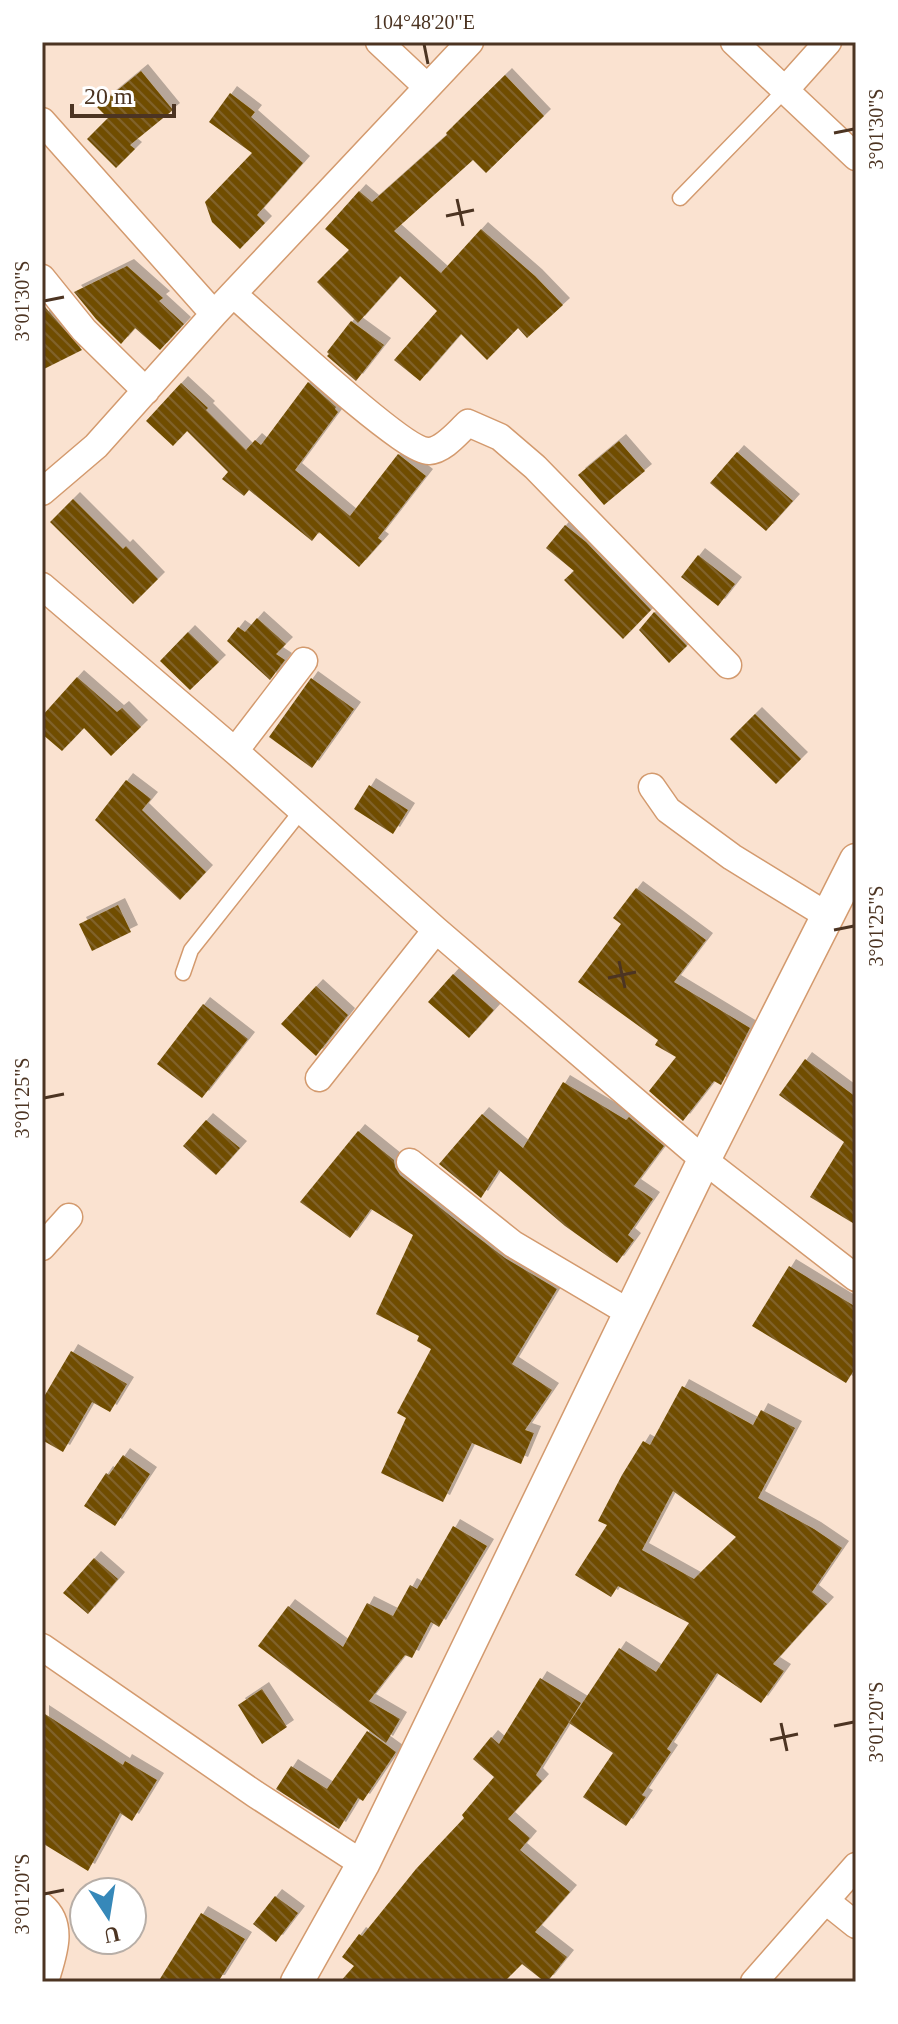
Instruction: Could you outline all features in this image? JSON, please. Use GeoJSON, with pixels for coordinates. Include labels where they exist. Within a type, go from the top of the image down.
{"type":"FeatureCollection","features":[{"type":"Feature","properties":{"kind":"street"},"geometry":{"type":"LineString","coordinates":[[379,42],[427,87]]}},
{"type":"Feature","properties":{"kind":"street"},"geometry":{"type":"LineString","coordinates":[[42,492],[96,446],[214,314],[470,42]]}},
{"type":"Feature","properties":{"kind":"street"},"geometry":{"type":"LineString","coordinates":[[734,42],[856,157]]}},
{"type":"Feature","properties":{"kind":"street"},"geometry":{"type":"LineString","coordinates":[[785,90],[828,42]]}},
{"type":"Feature","properties":{"kind":"street"},"geometry":{"type":"LineString","coordinates":[[46,133],[214,314]]}},
{"type":"Feature","properties":{"kind":"street"},"geometry":{"type":"LineString","coordinates":[[42,278],[84,330],[146,391]]}},
{"type":"Feature","properties":{"kind":"street"},"geometry":{"type":"LineString","coordinates":[[233,294],[363,409],[419,449],[431,451],[448,442],[468,423],[500,437],[535,467],[728,665]]}},
{"type":"Feature","properties":{"kind":"street"},"geometry":{"type":"LineString","coordinates":[[42,586],[704,1160],[856,1278]]}},
{"type":"Feature","properties":{"kind":"street"},"geometry":{"type":"LineString","coordinates":[[235,751],[304,661]]}},
{"type":"Feature","properties":{"kind":"street"},"geometry":{"type":"LineString","coordinates":[[652,787],[668,810],[732,857],[828,916]]}},
{"type":"Feature","properties":{"kind":"street"},"geometry":{"type":"LineString","coordinates":[[297,1982],[363,1864],[704,1160],[856,860]]}},
{"type":"Feature","properties":{"kind":"street"},"geometry":{"type":"LineString","coordinates":[[319,1078],[436,930]]}},
{"type":"Feature","properties":{"kind":"street"},"geometry":{"type":"LineString","coordinates":[[410,1162],[513,1244],[630,1313]]}},
{"type":"Feature","properties":{"kind":"street"},"geometry":{"type":"LineString","coordinates":[[42,1247],[69,1217]]}},
{"type":"Feature","properties":{"kind":"street"},"geometry":{"type":"LineString","coordinates":[[42,1647],[255,1794],[363,1864]]}},
{"type":"Feature","properties":{"kind":"street"},"geometry":{"type":"LineString","coordinates":[[754,1982],[856,1866]]}},
{"type":"Feature","properties":{"kind":"street"},"geometry":{"type":"LineString","coordinates":[[826,1901],[856,1925]]}},
{"type":"Feature","properties":{"kind":"street"},"geometry":{"type":"LineString","coordinates":[[42,1906],[54,1922],[57,1936],[45,1982]]}},
{"type":"Feature","properties":{"kind":"lane"},"geometry":{"type":"LineString","coordinates":[[680,198],[785,90]]}},
{"type":"Feature","properties":{"kind":"lane"},"geometry":{"type":"LineString","coordinates":[[183,973],[191,950],[301,811]]}},
{"type":"Feature","properties":{"kind":"building"},"geometry":{"type":"Polygon","coordinates":[[[141,71],[173,110],[130,145],[135,149],[116,168],[87,139],[108,118],[97,107],[141,71]]]}},
{"type":"Feature","properties":{"kind":"building"},"geometry":{"type":"Polygon","coordinates":[[[505,75],[544,116],[486,173],[473,160],[394,231],[441,273],[481,229],[563,305],[527,338],[518,328],[487,360],[461,334],[420,381],[394,360],[437,311],[400,276],[358,323],[317,282],[349,250],[325,229],[359,191],[372,202],[447,135],[505,75]]]}},
{"type":"Feature","properties":{"kind":"building"},"geometry":{"type":"Polygon","coordinates":[[[230,93],[255,112],[251,117],[303,163],[257,215],[265,223],[240,249],[212,222],[205,202],[252,153],[209,122],[230,93]]]}},
{"type":"Feature","properties":{"kind":"building"},"geometry":{"type":"Polygon","coordinates":[[[127,266],[163,298],[159,301],[184,324],[160,350],[135,328],[121,344],[74,292],[127,266]]]}},
{"type":"Feature","properties":{"kind":"building"},"geometry":{"type":"Polygon","coordinates":[[[45,307],[82,350],[42,370],[42,308],[45,307]]]}},
{"type":"Feature","properties":{"kind":"building"},"geometry":{"type":"Polygon","coordinates":[[[351,321],[384,345],[356,381],[327,356],[351,321]]]}},
{"type":"Feature","properties":{"kind":"building"},"geometry":{"type":"Polygon","coordinates":[[[308,382],[338,412],[295,470],[350,516],[398,454],[426,476],[378,538],[382,541],[359,567],[319,532],[312,541],[249,490],[244,496],[222,479],[228,472],[187,431],[173,446],[146,421],[181,383],[246,450],[255,440],[261,445],[308,382]]]}},
{"type":"Feature","properties":{"kind":"building"},"geometry":{"type":"Polygon","coordinates":[[[619,441],[645,471],[604,505],[578,475],[619,441]]]}},
{"type":"Feature","properties":{"kind":"building"},"geometry":{"type":"Polygon","coordinates":[[[737,452],[793,501],[766,531],[710,483],[737,452]]]}},
{"type":"Feature","properties":{"kind":"building"},"geometry":{"type":"Polygon","coordinates":[[[73,499],[158,579],[133,604],[50,522],[73,499]]]}},
{"type":"Feature","properties":{"kind":"building"},"geometry":{"type":"Polygon","coordinates":[[[565,525],[586,542],[651,610],[623,639],[564,580],[574,571],[546,548],[565,525]]]}},
{"type":"Feature","properties":{"kind":"building"},"geometry":{"type":"Polygon","coordinates":[[[698,555],[735,584],[718,606],[681,577],[698,555]]]}},
{"type":"Feature","properties":{"kind":"building"},"geometry":{"type":"Polygon","coordinates":[[[654,612],[687,646],[669,663],[639,630],[654,612]]]}},
{"type":"Feature","properties":{"kind":"building"},"geometry":{"type":"Polygon","coordinates":[[[257,618],[286,644],[276,654],[285,660],[270,680],[227,641],[238,627],[245,632],[257,618]]]}},
{"type":"Feature","properties":{"kind":"building"},"geometry":{"type":"Polygon","coordinates":[[[188,632],[219,662],[190,690],[160,661],[188,632]]]}},
{"type":"Feature","properties":{"kind":"building"},"geometry":{"type":"Polygon","coordinates":[[[77,677],[117,712],[122,708],[141,727],[111,756],[84,728],[62,751],[42,734],[42,716],[77,677]]]}},
{"type":"Feature","properties":{"kind":"building"},"geometry":{"type":"Polygon","coordinates":[[[311,678],[354,709],[312,768],[269,737],[311,678]]]}},
{"type":"Feature","properties":{"kind":"building"},"geometry":{"type":"Polygon","coordinates":[[[755,714],[801,759],[776,784],[730,739],[755,714]]]}},
{"type":"Feature","properties":{"kind":"building"},"geometry":{"type":"Polygon","coordinates":[[[126,780],[151,799],[142,810],[206,872],[180,900],[95,820],[126,780]]]}},
{"type":"Feature","properties":{"kind":"building"},"geometry":{"type":"Polygon","coordinates":[[[369,785],[408,810],[393,834],[354,809],[369,785]]]}},
{"type":"Feature","properties":{"kind":"building"},"geometry":{"type":"Polygon","coordinates":[[[636,888],[706,940],[674,982],[750,1028],[721,1085],[714,1081],[683,1121],[649,1091],[676,1057],[655,1045],[658,1040],[578,982],[621,924],[613,918],[636,888]]]}},
{"type":"Feature","properties":{"kind":"building"},"geometry":{"type":"Polygon","coordinates":[[[118,905],[131,932],[92,951],[79,924],[118,905]]]}},
{"type":"Feature","properties":{"kind":"building"},"geometry":{"type":"Polygon","coordinates":[[[453,974],[494,1010],[469,1038],[428,1002],[453,974]]]}},
{"type":"Feature","properties":{"kind":"building"},"geometry":{"type":"Polygon","coordinates":[[[316,986],[348,1015],[316,1056],[281,1024],[316,986]]]}},
{"type":"Feature","properties":{"kind":"building"},"geometry":{"type":"Polygon","coordinates":[[[203,1004],[248,1039],[202,1098],[157,1064],[203,1004]]]}},
{"type":"Feature","properties":{"kind":"building"},"geometry":{"type":"Polygon","coordinates":[[[805,1059],[856,1097],[856,1225],[810,1197],[844,1142],[779,1095],[805,1059]]]}},
{"type":"Feature","properties":{"kind":"building"},"geometry":{"type":"Polygon","coordinates":[[[563,1082],[626,1120],[629,1117],[664,1146],[634,1186],[653,1199],[628,1235],[634,1240],[617,1263],[565,1226],[499,1170],[481,1198],[439,1164],[482,1114],[523,1148],[563,1082]]]}},
{"type":"Feature","properties":{"kind":"building"},"geometry":{"type":"Polygon","coordinates":[[[206,1120],[240,1148],[216,1175],[183,1146],[206,1120]]]}},
{"type":"Feature","properties":{"kind":"building"},"geometry":{"type":"Polygon","coordinates":[[[358,1131],[394,1160],[400,1175],[463,1226],[505,1258],[557,1289],[512,1364],[552,1390],[525,1430],[534,1433],[521,1464],[472,1443],[443,1502],[381,1473],[406,1418],[397,1413],[431,1349],[417,1341],[419,1336],[376,1314],[413,1235],[371,1209],[350,1238],[300,1202],[358,1131]]]}},
{"type":"Feature","properties":{"kind":"building"},"geometry":{"type":"Polygon","coordinates":[[[789,1266],[856,1307],[856,1367],[846,1383],[752,1326],[789,1266]]]}},
{"type":"Feature","properties":{"kind":"building"},"geometry":{"type":"Polygon","coordinates":[[[71,1351],[127,1384],[110,1412],[92,1402],[63,1452],[42,1440],[42,1400],[71,1351]]]}},
{"type":"Feature","properties":{"kind":"building"},"geometry":{"type":"Polygon","coordinates":[[[682,1386],[753,1425],[761,1410],[795,1428],[758,1498],[842,1548],[812,1592],[827,1604],[773,1664],[784,1671],[761,1703],[717,1673],[667,1749],[671,1752],[642,1795],[646,1797],[626,1826],[583,1797],[613,1753],[569,1723],[619,1648],[656,1672],[689,1623],[618,1586],[611,1597],[575,1575],[607,1525],[598,1521],[622,1475],[643,1441],[650,1445],[682,1386]],[[673,1491],[642,1550],[694,1579],[736,1537],[673,1491]]]}},
{"type":"Feature","properties":{"kind":"building"},"geometry":{"type":"Polygon","coordinates":[[[123,1455],[150,1474],[115,1526],[84,1506],[106,1473],[109,1475],[123,1455]]]}},
{"type":"Feature","properties":{"kind":"building"},"geometry":{"type":"Polygon","coordinates":[[[453,1526],[487,1546],[439,1627],[431,1622],[412,1658],[405,1655],[369,1701],[400,1719],[386,1743],[258,1646],[288,1606],[343,1647],[367,1603],[393,1616],[410,1585],[417,1589],[453,1526]]]}},
{"type":"Feature","properties":{"kind":"building"},"geometry":{"type":"Polygon","coordinates":[[[94,1558],[118,1579],[88,1614],[63,1593],[94,1558]]]}},
{"type":"Feature","properties":{"kind":"building"},"geometry":{"type":"Polygon","coordinates":[[[540,1678],[581,1703],[536,1775],[542,1781],[508,1819],[530,1838],[520,1850],[570,1892],[535,1932],[567,1957],[547,1982],[522,1964],[504,1982],[340,1982],[354,1966],[342,1957],[359,1934],[362,1936],[416,1869],[464,1818],[462,1815],[494,1777],[473,1759],[491,1737],[499,1744],[540,1678]]]}},
{"type":"Feature","properties":{"kind":"building"},"geometry":{"type":"Polygon","coordinates":[[[262,1689],[287,1727],[262,1744],[238,1705],[262,1689]]]}},
{"type":"Feature","properties":{"kind":"building"},"geometry":{"type":"Polygon","coordinates":[[[42,1712],[123,1765],[125,1761],[157,1780],[132,1821],[120,1813],[88,1871],[42,1843],[42,1712]]]}},
{"type":"Feature","properties":{"kind":"building"},"geometry":{"type":"Polygon","coordinates":[[[367,1731],[396,1752],[363,1801],[358,1798],[339,1829],[276,1789],[291,1766],[327,1789],[367,1731]]]}},
{"type":"Feature","properties":{"kind":"building"},"geometry":{"type":"Polygon","coordinates":[[[275,1896],[298,1913],[276,1942],[253,1924],[275,1896]]]}},
{"type":"Feature","properties":{"kind":"building"},"geometry":{"type":"Polygon","coordinates":[[[201,1913],[245,1939],[218,1982],[158,1982],[201,1913]]]}}]}
